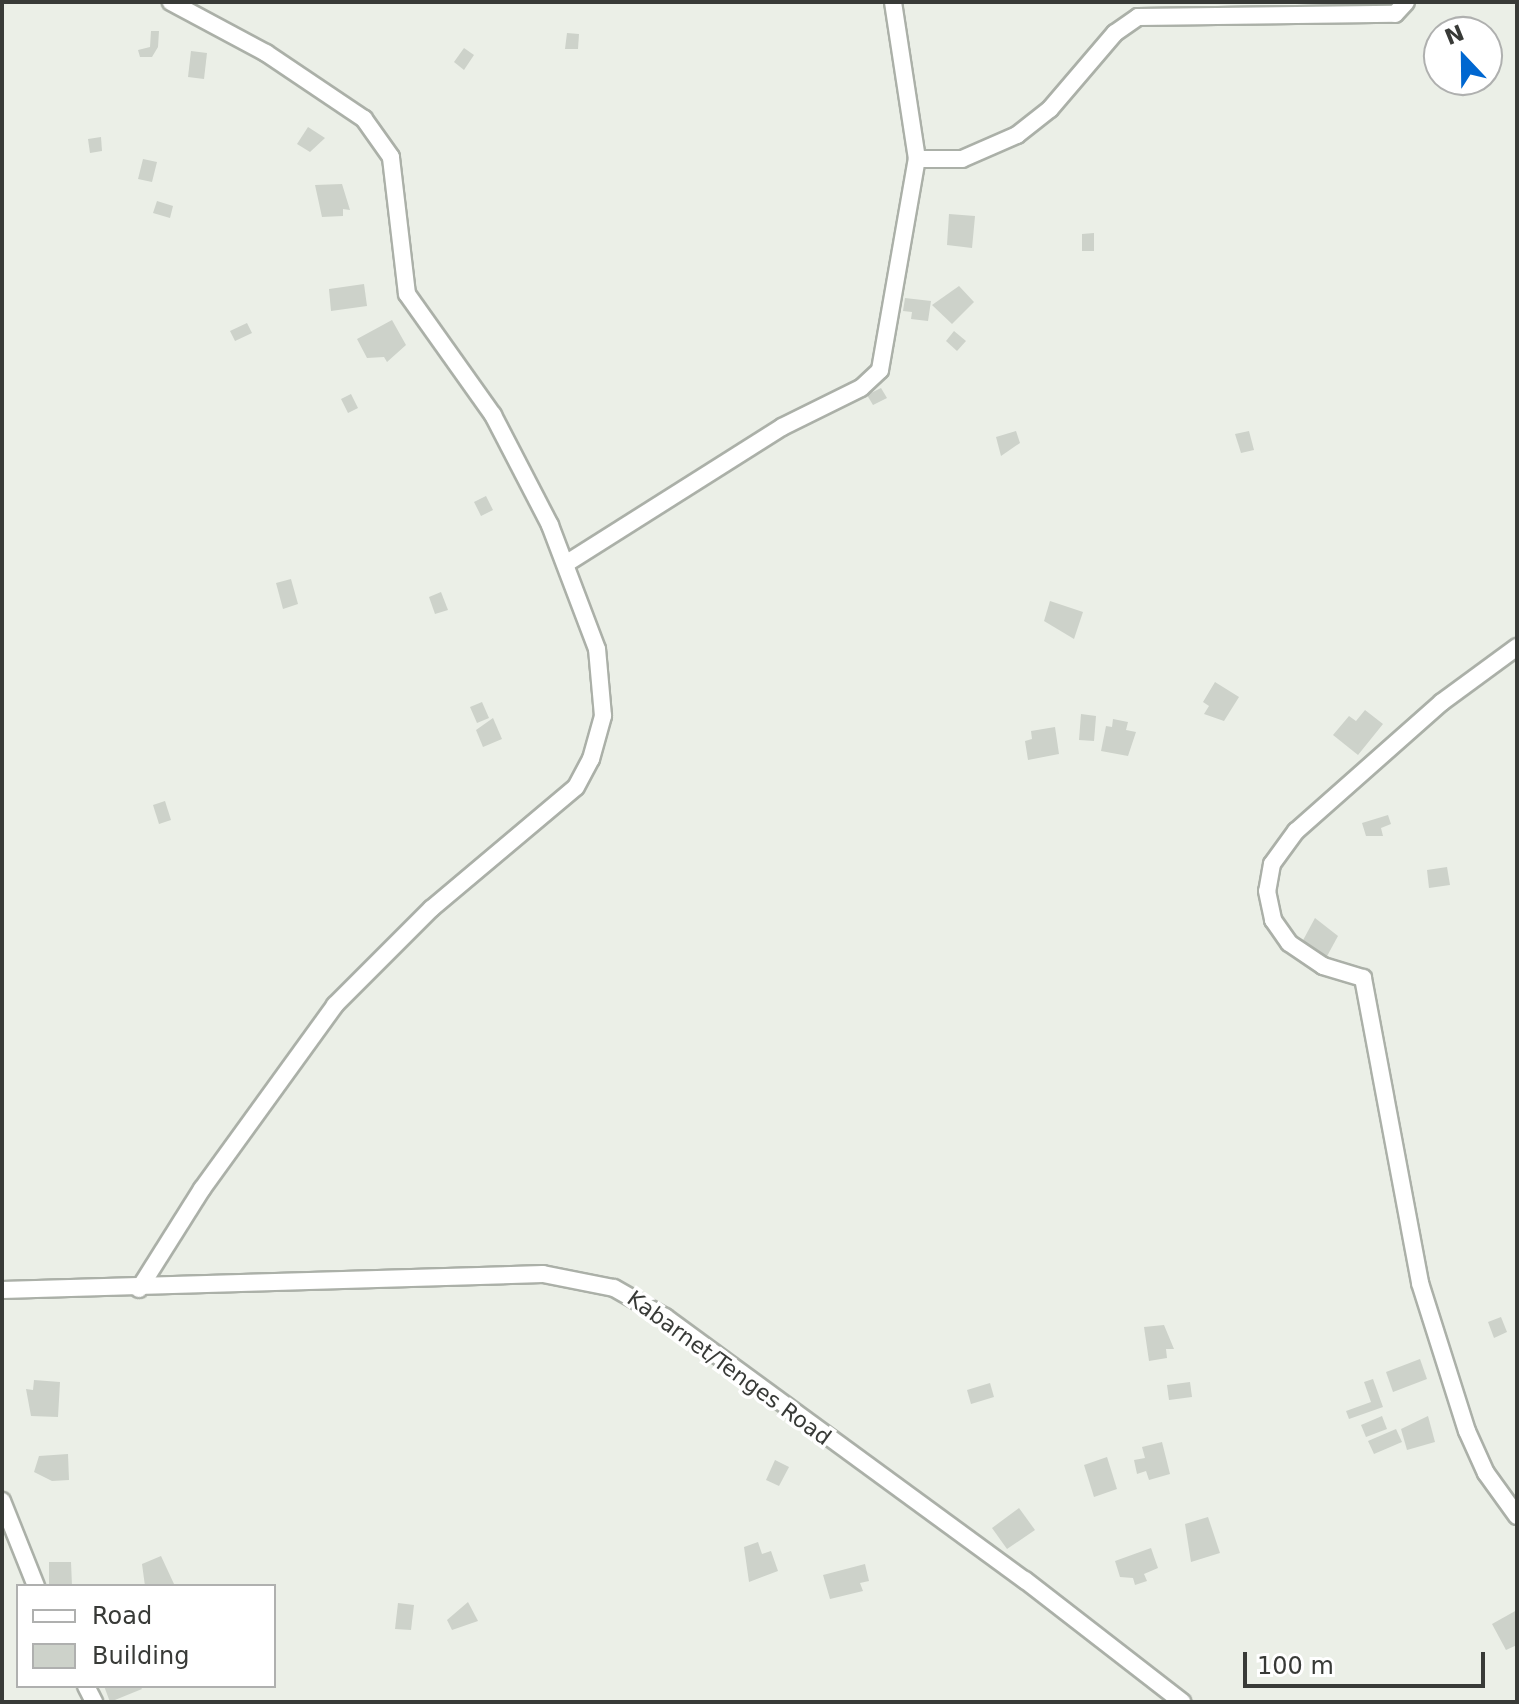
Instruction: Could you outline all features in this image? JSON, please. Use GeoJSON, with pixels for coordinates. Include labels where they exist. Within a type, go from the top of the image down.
{"type":"FeatureCollection","features":[{"type":"Feature","properties":{"kind":"street"},"geometry":{"type":"LineString","coordinates":[[139,1289],[202,1189],[335,1005],[431,909],[576,787],[599,740],[602,673],[567,563],[518,456],[407,294],[391,157],[364,119],[266,53],[171,2]]}},
{"type":"Feature","properties":{"kind":"street"},"geometry":{"type":"LineString","coordinates":[[567,563],[748,447],[874,377],[889,340],[917,159],[893,2]]}},
{"type":"Feature","properties":{"kind":"street"},"geometry":{"type":"LineString","coordinates":[[917,159],[962,159],[1017,135],[1050,109],[1115,33],[1138,17],[1395,14],[1406,2]]}},
{"type":"Feature","properties":{"kind":"street"},"geometry":{"type":"LineString","coordinates":[[1517,647],[1442,702],[1296,831],[1272,864],[1267,891],[1273,920],[1289,943],[1323,966],[1363,978],[1420,1283],[1467,1431],[1486,1473],[1517,1516]]}},
{"type":"Feature","properties":{"kind":"street","name":"Kabarnet/Tenges Road"},"geometry":{"type":"LineString","coordinates":[[2,1290],[139,1289],[529,1274],[614,1288],[665,1317],[1025,1580],[1182,1702]]}},
{"type":"Feature","properties":{"kind":"street"},"geometry":{"type":"LineString","coordinates":[[2,1501],[35,1584]]}},
{"type":"Feature","properties":{"kind":"building"},"geometry":{"type":"Polygon","coordinates":[[[151,31],[159,31],[158,47],[152,57],[140,57],[138,50],[150,47],[151,31]]]}},
{"type":"Feature","properties":{"kind":"building"},"geometry":{"type":"Polygon","coordinates":[[[567,33],[579,34],[578,49],[565,49],[567,33]]]}},
{"type":"Feature","properties":{"kind":"building"},"geometry":{"type":"Polygon","coordinates":[[[464,48],[474,55],[464,70],[454,62],[464,48]]]}},
{"type":"Feature","properties":{"kind":"building"},"geometry":{"type":"Polygon","coordinates":[[[191,51],[207,53],[204,79],[188,77],[191,51]]]}},
{"type":"Feature","properties":{"kind":"building"},"geometry":{"type":"Polygon","coordinates":[[[308,127],[325,138],[310,152],[297,144],[308,127]]]}},
{"type":"Feature","properties":{"kind":"building"},"geometry":{"type":"Polygon","coordinates":[[[101,137],[102,151],[90,153],[88,139],[101,137]]]}},
{"type":"Feature","properties":{"kind":"building"},"geometry":{"type":"Polygon","coordinates":[[[143,159],[157,162],[152,182],[138,179],[143,159]]]}},
{"type":"Feature","properties":{"kind":"building"},"geometry":{"type":"Polygon","coordinates":[[[342,184],[350,210],[343,209],[343,216],[322,217],[315,185],[342,184]]]}},
{"type":"Feature","properties":{"kind":"building"},"geometry":{"type":"Polygon","coordinates":[[[157,201],[173,206],[170,218],[153,213],[157,201]]]}},
{"type":"Feature","properties":{"kind":"building"},"geometry":{"type":"Polygon","coordinates":[[[949,214],[975,216],[972,248],[947,245],[949,214]]]}},
{"type":"Feature","properties":{"kind":"building"},"geometry":{"type":"Polygon","coordinates":[[[1094,233],[1094,251],[1082,251],[1082,234],[1094,233]]]}},
{"type":"Feature","properties":{"kind":"building"},"geometry":{"type":"Polygon","coordinates":[[[364,284],[367,306],[331,311],[329,289],[364,284]]]}},
{"type":"Feature","properties":{"kind":"building"},"geometry":{"type":"Polygon","coordinates":[[[959,286],[974,302],[952,324],[932,305],[959,286]]]}},
{"type":"Feature","properties":{"kind":"building"},"geometry":{"type":"Polygon","coordinates":[[[905,298],[931,301],[928,321],[911,319],[912,312],[903,311],[905,298]]]}},
{"type":"Feature","properties":{"kind":"building"},"geometry":{"type":"Polygon","coordinates":[[[392,320],[406,345],[387,362],[384,357],[367,358],[357,339],[392,320]]]}},
{"type":"Feature","properties":{"kind":"building"},"geometry":{"type":"Polygon","coordinates":[[[247,323],[252,333],[235,341],[230,331],[247,323]]]}},
{"type":"Feature","properties":{"kind":"building"},"geometry":{"type":"Polygon","coordinates":[[[954,331],[966,341],[957,351],[946,341],[954,331]]]}},
{"type":"Feature","properties":{"kind":"building"},"geometry":{"type":"Polygon","coordinates":[[[881,388],[887,398],[873,405],[867,395],[881,388]]]}},
{"type":"Feature","properties":{"kind":"building"},"geometry":{"type":"Polygon","coordinates":[[[351,394],[358,408],[348,413],[341,399],[351,394]]]}},
{"type":"Feature","properties":{"kind":"building"},"geometry":{"type":"Polygon","coordinates":[[[1016,431],[1020,443],[1001,456],[996,437],[1016,431]]]}},
{"type":"Feature","properties":{"kind":"building"},"geometry":{"type":"Polygon","coordinates":[[[1249,431],[1254,450],[1241,453],[1235,434],[1249,431]]]}},
{"type":"Feature","properties":{"kind":"building"},"geometry":{"type":"Polygon","coordinates":[[[486,496],[493,510],[481,516],[474,502],[486,496]]]}},
{"type":"Feature","properties":{"kind":"building"},"geometry":{"type":"Polygon","coordinates":[[[291,579],[298,604],[283,609],[276,583],[291,579]]]}},
{"type":"Feature","properties":{"kind":"building"},"geometry":{"type":"Polygon","coordinates":[[[441,592],[448,610],[435,614],[429,597],[441,592]]]}},
{"type":"Feature","properties":{"kind":"building"},"geometry":{"type":"Polygon","coordinates":[[[1050,601],[1083,612],[1074,639],[1044,621],[1050,601]]]}},
{"type":"Feature","properties":{"kind":"building"},"geometry":{"type":"Polygon","coordinates":[[[1215,682],[1239,697],[1224,721],[1204,714],[1209,706],[1203,702],[1215,682]]]}},
{"type":"Feature","properties":{"kind":"building"},"geometry":{"type":"Polygon","coordinates":[[[482,702],[489,718],[477,723],[470,707],[482,702]]]}},
{"type":"Feature","properties":{"kind":"building"},"geometry":{"type":"Polygon","coordinates":[[[1365,710],[1383,724],[1358,755],[1333,735],[1349,716],[1356,721],[1365,710]]]}},
{"type":"Feature","properties":{"kind":"building"},"geometry":{"type":"Polygon","coordinates":[[[1081,714],[1096,716],[1094,741],[1079,740],[1081,714]]]}},
{"type":"Feature","properties":{"kind":"building"},"geometry":{"type":"Polygon","coordinates":[[[493,718],[502,739],[483,747],[476,730],[493,718]]]}},
{"type":"Feature","properties":{"kind":"building"},"geometry":{"type":"Polygon","coordinates":[[[1113,719],[1128,722],[1126,730],[1136,732],[1128,756],[1101,751],[1106,726],[1112,727],[1113,719]]]}},
{"type":"Feature","properties":{"kind":"building"},"geometry":{"type":"Polygon","coordinates":[[[1055,727],[1059,754],[1028,760],[1025,741],[1032,739],[1031,731],[1055,727]]]}},
{"type":"Feature","properties":{"kind":"building"},"geometry":{"type":"Polygon","coordinates":[[[165,801],[171,820],[159,824],[153,805],[165,801]]]}},
{"type":"Feature","properties":{"kind":"building"},"geometry":{"type":"Polygon","coordinates":[[[1388,815],[1391,824],[1381,828],[1383,836],[1366,836],[1362,823],[1388,815]]]}},
{"type":"Feature","properties":{"kind":"building"},"geometry":{"type":"Polygon","coordinates":[[[1447,867],[1450,885],[1429,888],[1427,870],[1447,867]]]}},
{"type":"Feature","properties":{"kind":"building"},"geometry":{"type":"Polygon","coordinates":[[[1315,918],[1338,936],[1326,958],[1301,944],[1315,918]]]}},
{"type":"Feature","properties":{"kind":"building"},"geometry":{"type":"Polygon","coordinates":[[[1501,1317],[1507,1332],[1494,1338],[1488,1322],[1501,1317]]]}},
{"type":"Feature","properties":{"kind":"building"},"geometry":{"type":"Polygon","coordinates":[[[1164,1325],[1174,1349],[1166,1349],[1167,1358],[1149,1361],[1144,1327],[1164,1325]]]}},
{"type":"Feature","properties":{"kind":"building"},"geometry":{"type":"Polygon","coordinates":[[[1420,1359],[1427,1379],[1393,1392],[1386,1372],[1420,1359]]]}},
{"type":"Feature","properties":{"kind":"building"},"geometry":{"type":"Polygon","coordinates":[[[1373,1379],[1383,1407],[1349,1419],[1346,1411],[1371,1402],[1364,1382],[1373,1379]]]}},
{"type":"Feature","properties":{"kind":"building"},"geometry":{"type":"Polygon","coordinates":[[[34,1380],[60,1382],[58,1417],[31,1416],[26,1389],[33,1390],[34,1380]]]}},
{"type":"Feature","properties":{"kind":"building"},"geometry":{"type":"Polygon","coordinates":[[[1190,1382],[1192,1397],[1169,1400],[1167,1385],[1190,1382]]]}},
{"type":"Feature","properties":{"kind":"building"},"geometry":{"type":"Polygon","coordinates":[[[990,1383],[994,1397],[971,1404],[967,1390],[990,1383]]]}},
{"type":"Feature","properties":{"kind":"building"},"geometry":{"type":"Polygon","coordinates":[[[1382,1416],[1387,1429],[1366,1437],[1361,1425],[1382,1416]]]}},
{"type":"Feature","properties":{"kind":"building"},"geometry":{"type":"Polygon","coordinates":[[[1428,1416],[1435,1442],[1407,1450],[1401,1429],[1428,1416]]]}},
{"type":"Feature","properties":{"kind":"building"},"geometry":{"type":"Polygon","coordinates":[[[1396,1429],[1402,1442],[1374,1454],[1368,1441],[1396,1429]]]}},
{"type":"Feature","properties":{"kind":"building"},"geometry":{"type":"Polygon","coordinates":[[[1162,1442],[1170,1474],[1149,1480],[1146,1471],[1137,1474],[1134,1460],[1145,1458],[1142,1447],[1162,1442]]]}},
{"type":"Feature","properties":{"kind":"building"},"geometry":{"type":"Polygon","coordinates":[[[68,1454],[69,1480],[52,1481],[34,1472],[39,1456],[68,1454]]]}},
{"type":"Feature","properties":{"kind":"building"},"geometry":{"type":"Polygon","coordinates":[[[1107,1457],[1117,1489],[1094,1497],[1084,1465],[1107,1457]]]}},
{"type":"Feature","properties":{"kind":"building"},"geometry":{"type":"Polygon","coordinates":[[[775,1460],[789,1467],[779,1486],[766,1480],[775,1460]]]}},
{"type":"Feature","properties":{"kind":"building"},"geometry":{"type":"Polygon","coordinates":[[[1019,1508],[1035,1530],[1007,1549],[992,1528],[1019,1508]]]}},
{"type":"Feature","properties":{"kind":"building"},"geometry":{"type":"Polygon","coordinates":[[[1208,1517],[1220,1553],[1191,1562],[1185,1524],[1208,1517]]]}},
{"type":"Feature","properties":{"kind":"building"},"geometry":{"type":"Polygon","coordinates":[[[758,1542],[762,1554],[771,1551],[778,1571],[749,1582],[744,1547],[758,1542]]]}},
{"type":"Feature","properties":{"kind":"building"},"geometry":{"type":"Polygon","coordinates":[[[1151,1548],[1158,1568],[1144,1574],[1147,1581],[1135,1585],[1133,1578],[1120,1577],[1115,1561],[1151,1548]]]}},
{"type":"Feature","properties":{"kind":"building"},"geometry":{"type":"Polygon","coordinates":[[[161,1556],[174,1584],[145,1584],[142,1564],[161,1556]]]}},
{"type":"Feature","properties":{"kind":"building"},"geometry":{"type":"Polygon","coordinates":[[[49,1562],[71,1562],[72,1584],[49,1584],[49,1562]]]}},
{"type":"Feature","properties":{"kind":"building"},"geometry":{"type":"Polygon","coordinates":[[[865,1564],[869,1581],[860,1583],[863,1591],[830,1599],[823,1575],[865,1564]]]}},
{"type":"Feature","properties":{"kind":"building"},"geometry":{"type":"Polygon","coordinates":[[[468,1602],[478,1621],[452,1630],[447,1620],[468,1602]]]}},
{"type":"Feature","properties":{"kind":"building"},"geometry":{"type":"Polygon","coordinates":[[[398,1603],[414,1605],[411,1630],[395,1629],[398,1603]]]}},
{"type":"Feature","properties":{"kind":"building"},"geometry":{"type":"Polygon","coordinates":[[[1517,1610],[1517,1645],[1506,1650],[1492,1624],[1517,1610]]]}},
{"type":"Feature","properties":{"kind":"building"},"geometry":{"type":"Polygon","coordinates":[[[105,1688],[142,1689],[110,1702],[105,1688]]]}}]}
